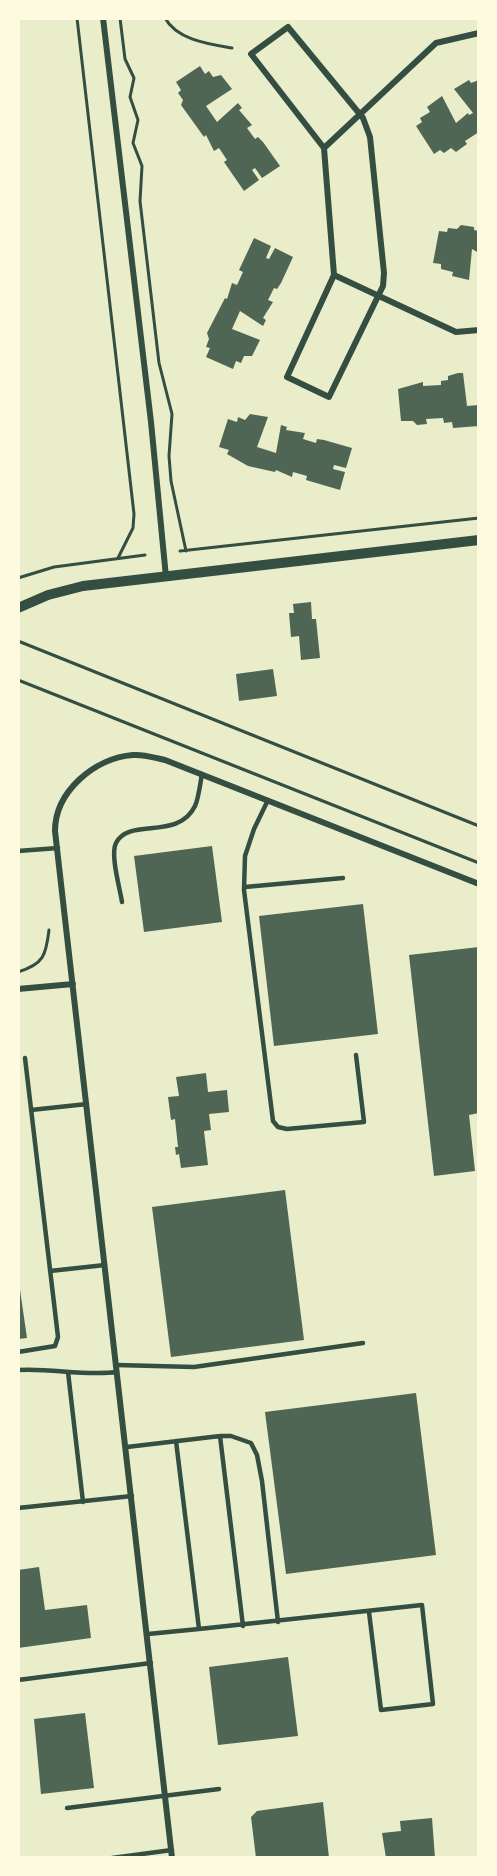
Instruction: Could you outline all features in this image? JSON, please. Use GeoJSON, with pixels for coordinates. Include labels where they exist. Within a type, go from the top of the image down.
{"type":"FeatureCollection","features":[{"type":"Feature","properties":{"kind":"street"},"geometry":{"type":"LineString","coordinates":[[103,18],[151,422],[166,577]]}},
{"type":"Feature","properties":{"kind":"street"},"geometry":{"type":"LineString","coordinates":[[288,27],[359,114],[370,137],[384,273],[378,296],[329,397],[287,377],[334,275],[324,148],[251,54],[288,27]]}},
{"type":"Feature","properties":{"kind":"street"},"geometry":{"type":"LineString","coordinates":[[324,148],[436,43],[479,33]]}},
{"type":"Feature","properties":{"kind":"street"},"geometry":{"type":"LineString","coordinates":[[334,275],[456,332],[479,330]]}},
{"type":"Feature","properties":{"kind":"street"},"geometry":{"type":"LineString","coordinates":[[18,608],[48,595],[75,588],[479,540]]}},
{"type":"Feature","properties":{"kind":"street"},"geometry":{"type":"LineString","coordinates":[[172,1858],[57,845],[57,810],[80,779],[105,763],[140,755],[165,760],[202,774],[479,884]]}},
{"type":"Feature","properties":{"kind":"street"},"geometry":{"type":"LineString","coordinates":[[18,988],[73,984]]}},
{"type":"Feature","properties":{"kind":"lane"},"geometry":{"type":"LineString","coordinates":[[122,902],[114,853],[116,843],[123,835],[174,826],[187,818],[196,804],[202,774]]}},
{"type":"Feature","properties":{"kind":"lane"},"geometry":{"type":"LineString","coordinates":[[268,800],[245,856],[245,887],[273,1121],[278,1127],[287,1129],[364,1122],[356,1055]]}},
{"type":"Feature","properties":{"kind":"lane"},"geometry":{"type":"LineString","coordinates":[[18,851],[57,845]]}},
{"type":"Feature","properties":{"kind":"lane"},"geometry":{"type":"LineString","coordinates":[[245,887],[343,878]]}},
{"type":"Feature","properties":{"kind":"lane"},"geometry":{"type":"LineString","coordinates":[[18,1352],[55,1346],[58,1337],[25,1058]]}},
{"type":"Feature","properties":{"kind":"lane"},"geometry":{"type":"LineString","coordinates":[[31,1110],[87,1104]]}},
{"type":"Feature","properties":{"kind":"lane"},"geometry":{"type":"LineString","coordinates":[[50,1271],[105,1265]]}},
{"type":"Feature","properties":{"kind":"lane"},"geometry":{"type":"LineString","coordinates":[[18,1370],[56,1369],[98,1374],[116,1368],[194,1367],[363,1343]]}},
{"type":"Feature","properties":{"kind":"lane"},"geometry":{"type":"LineString","coordinates":[[68,1372],[83,1502]]}},
{"type":"Feature","properties":{"kind":"lane"},"geometry":{"type":"LineString","coordinates":[[127,1447],[220,1436],[231,1436],[251,1443],[257,1455],[278,1622]]}},
{"type":"Feature","properties":{"kind":"lane"},"geometry":{"type":"LineString","coordinates":[[220,1436],[243,1626]]}},
{"type":"Feature","properties":{"kind":"lane"},"geometry":{"type":"LineString","coordinates":[[176,1441],[200,1629]]}},
{"type":"Feature","properties":{"kind":"lane"},"geometry":{"type":"LineString","coordinates":[[18,1508],[132,1496]]}},
{"type":"Feature","properties":{"kind":"lane"},"geometry":{"type":"LineString","coordinates":[[148,1635],[422,1605],[433,1704],[381,1710],[369,1612]]}},
{"type":"Feature","properties":{"kind":"lane"},"geometry":{"type":"LineString","coordinates":[[18,1680],[151,1663]]}},
{"type":"Feature","properties":{"kind":"lane"},"geometry":{"type":"LineString","coordinates":[[67,1808],[219,1789]]}},
{"type":"Feature","properties":{"kind":"lane"},"geometry":{"type":"LineString","coordinates":[[112,1858],[172,1850]]}},
{"type":"Feature","properties":{"kind":"path"},"geometry":{"type":"LineString","coordinates":[[77,18],[134,514],[133,528],[118,558]]}},
{"type":"Feature","properties":{"kind":"path"},"geometry":{"type":"LineString","coordinates":[[120,18],[125,59],[134,78],[130,98],[138,120],[133,143],[142,166],[140,201],[159,363],[172,414],[169,456],[171,481],[186,551]]}},
{"type":"Feature","properties":{"kind":"path"},"geometry":{"type":"LineString","coordinates":[[165,18],[177,31],[191,38],[232,48]]}},
{"type":"Feature","properties":{"kind":"path"},"geometry":{"type":"LineString","coordinates":[[180,551],[479,518]]}},
{"type":"Feature","properties":{"kind":"path"},"geometry":{"type":"LineString","coordinates":[[18,578],[54,567],[145,555]]}},
{"type":"Feature","properties":{"kind":"path"},"geometry":{"type":"LineString","coordinates":[[18,641],[479,826]]}},
{"type":"Feature","properties":{"kind":"path"},"geometry":{"type":"LineString","coordinates":[[18,680],[479,863]]}},
{"type":"Feature","properties":{"kind":"path"},"geometry":{"type":"LineString","coordinates":[[18,972],[35,966],[46,953],[50,930]]}},
{"type":"Feature","properties":{"kind":"building"},"geometry":{"type":"Polygon","coordinates":[[[200,66],[205,74],[209,71],[213,77],[221,75],[232,89],[206,106],[217,122],[238,103],[242,108],[239,110],[252,125],[247,128],[255,139],[258,137],[263,142],[280,166],[262,178],[255,168],[252,170],[259,180],[244,191],[224,162],[227,160],[219,148],[214,151],[206,135],[204,137],[181,105],[183,100],[178,93],[181,90],[176,82],[200,66]]]}},
{"type":"Feature","properties":{"kind":"building"},"geometry":{"type":"Polygon","coordinates":[[[469,80],[471,83],[479,80],[479,132],[465,141],[467,144],[456,152],[451,148],[444,153],[440,150],[434,154],[416,126],[422,122],[420,118],[430,112],[427,107],[442,96],[456,123],[468,113],[469,115],[473,113],[454,89],[469,80]]]}},
{"type":"Feature","properties":{"kind":"building"},"geometry":{"type":"Polygon","coordinates":[[[461,225],[474,227],[474,230],[479,231],[479,253],[472,249],[469,280],[452,276],[453,272],[441,269],[441,264],[433,263],[439,231],[447,232],[448,228],[457,229],[461,225]]]}},
{"type":"Feature","properties":{"kind":"building"},"geometry":{"type":"Polygon","coordinates":[[[254,238],[271,246],[266,258],[269,259],[275,248],[293,257],[281,283],[277,289],[274,288],[268,300],[273,302],[263,318],[266,320],[263,326],[240,311],[232,329],[260,340],[252,356],[244,356],[241,363],[236,361],[233,369],[206,357],[210,348],[206,347],[209,339],[207,333],[225,298],[227,299],[232,283],[237,285],[243,272],[239,270],[254,238]]]}},
{"type":"Feature","properties":{"kind":"building"},"geometry":{"type":"Polygon","coordinates":[[[463,373],[467,406],[479,405],[479,426],[453,428],[452,422],[444,423],[443,418],[426,419],[427,424],[417,425],[413,421],[401,421],[398,389],[423,382],[423,386],[441,385],[441,381],[448,380],[448,376],[463,373]]]}},
{"type":"Feature","properties":{"kind":"building"},"geometry":{"type":"Polygon","coordinates":[[[250,414],[268,417],[257,447],[276,453],[281,425],[287,427],[286,430],[305,433],[303,439],[316,443],[317,439],[324,440],[352,448],[346,468],[334,465],[333,469],[345,472],[340,490],[306,480],[307,476],[293,472],[292,477],[276,470],[275,472],[248,466],[227,454],[229,450],[219,447],[228,419],[237,422],[238,417],[245,420],[250,414]]]}},
{"type":"Feature","properties":{"kind":"building"},"geometry":{"type":"Polygon","coordinates":[[[311,602],[312,619],[316,619],[320,658],[301,660],[299,636],[291,637],[289,613],[294,613],[293,604],[311,602]]]}},
{"type":"Feature","properties":{"kind":"building"},"geometry":{"type":"Polygon","coordinates":[[[273,669],[277,696],[239,701],[236,674],[273,669]]]}},
{"type":"Feature","properties":{"kind":"building"},"geometry":{"type":"Polygon","coordinates":[[[212,846],[222,922],[144,932],[134,856],[212,846]]]}},
{"type":"Feature","properties":{"kind":"building"},"geometry":{"type":"Polygon","coordinates":[[[363,904],[378,1034],[274,1046],[259,916],[363,904]]]}},
{"type":"Feature","properties":{"kind":"building"},"geometry":{"type":"Polygon","coordinates":[[[479,947],[479,1113],[469,1115],[475,1171],[434,1176],[409,955],[479,947]]]}},
{"type":"Feature","properties":{"kind":"building"},"geometry":{"type":"Polygon","coordinates":[[[206,1073],[208,1092],[227,1090],[229,1112],[209,1114],[211,1130],[204,1131],[208,1165],[181,1168],[179,1154],[176,1155],[175,1147],[178,1147],[175,1119],[171,1120],[168,1097],[179,1096],[176,1077],[206,1073]]]}},
{"type":"Feature","properties":{"kind":"building"},"geometry":{"type":"Polygon","coordinates":[[[285,1190],[304,1340],[171,1357],[152,1207],[285,1190]]]}},
{"type":"Feature","properties":{"kind":"building"},"geometry":{"type":"Polygon","coordinates":[[[18,1276],[27,1338],[18,1339],[18,1276]]]}},
{"type":"Feature","properties":{"kind":"building"},"geometry":{"type":"Polygon","coordinates":[[[416,1393],[436,1555],[286,1574],[265,1412],[416,1393]]]}},
{"type":"Feature","properties":{"kind":"building"},"geometry":{"type":"Polygon","coordinates":[[[39,1567],[45,1610],[87,1605],[91,1638],[18,1648],[18,1570],[39,1567]]]}},
{"type":"Feature","properties":{"kind":"building"},"geometry":{"type":"Polygon","coordinates":[[[288,1657],[298,1736],[218,1745],[209,1667],[288,1657]]]}},
{"type":"Feature","properties":{"kind":"building"},"geometry":{"type":"Polygon","coordinates":[[[85,1713],[94,1788],[41,1794],[34,1719],[85,1713]]]}},
{"type":"Feature","properties":{"kind":"building"},"geometry":{"type":"Polygon","coordinates":[[[323,1802],[329,1858],[256,1858],[251,1817],[257,1811],[323,1802]]]}},
{"type":"Feature","properties":{"kind":"building"},"geometry":{"type":"Polygon","coordinates":[[[432,1818],[435,1858],[386,1858],[382,1833],[401,1831],[400,1821],[432,1818]]]}}]}
